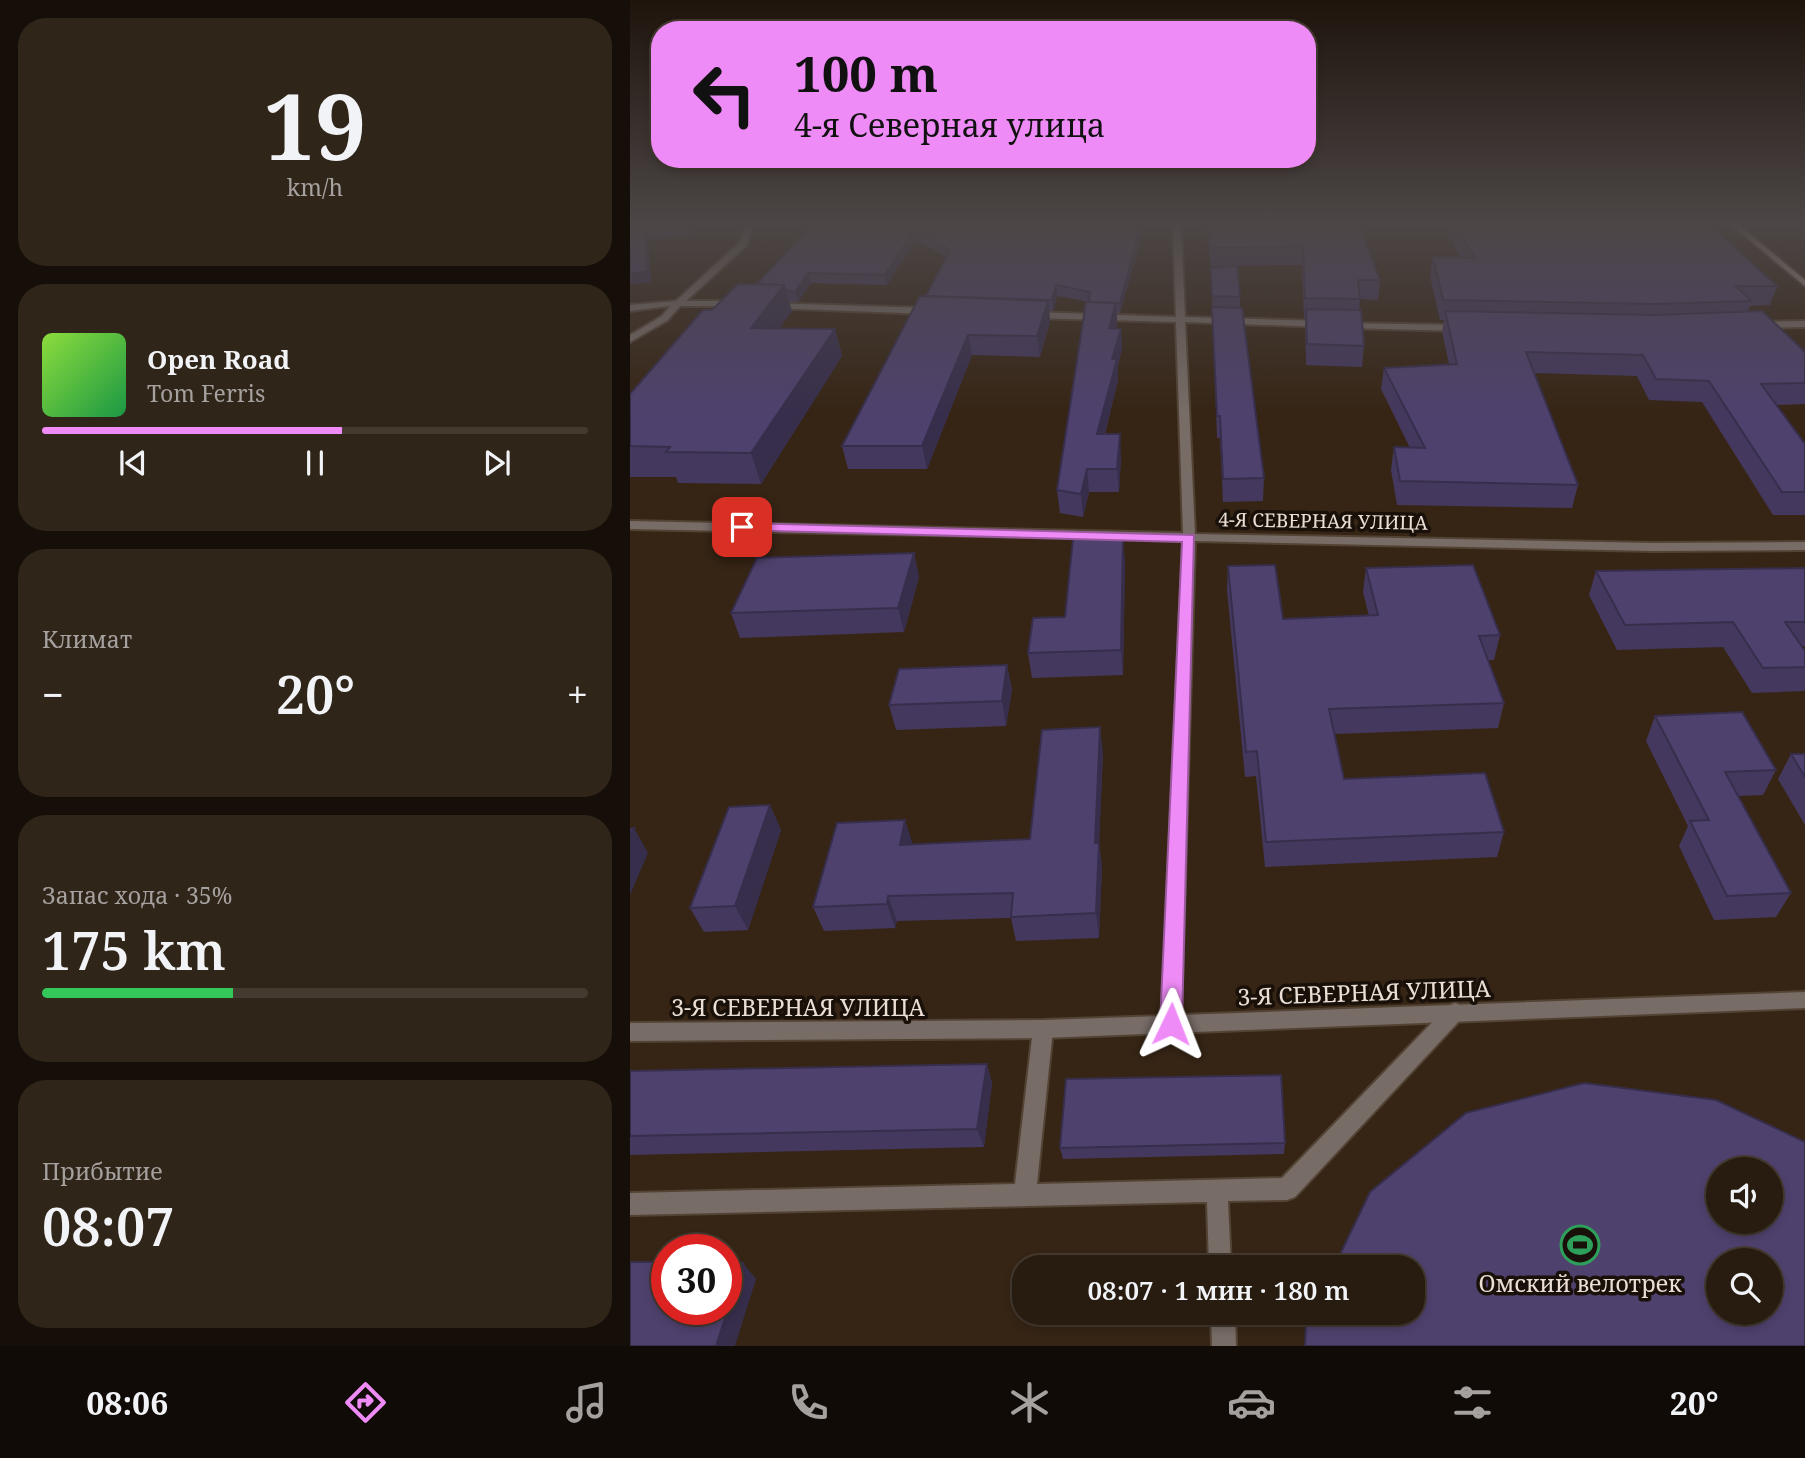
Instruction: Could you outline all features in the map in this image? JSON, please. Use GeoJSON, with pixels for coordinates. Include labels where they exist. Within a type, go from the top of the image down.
{"type":"FeatureCollection","features":[{"type":"Feature","properties":{"kind":"street"},"geometry":{"type":"LineString","coordinates":[[630,339],[666,318],[695,288]]}},
{"type":"Feature","properties":{"kind":"street"},"geometry":{"type":"LineString","coordinates":[[1171,1024],[1189,538],[1181,288]]}},
{"type":"Feature","properties":{"kind":"street"},"geometry":{"type":"LineString","coordinates":[[630,308],[678,303],[746,304]]}},
{"type":"Feature","properties":{"kind":"street"},"geometry":{"type":"LineString","coordinates":[[759,304],[946,312]]}},
{"type":"Feature","properties":{"kind":"street"},"geometry":{"type":"LineString","coordinates":[[1015,314],[1469,328]]}},
{"type":"Feature","properties":{"kind":"street"},"geometry":{"type":"LineString","coordinates":[[1752,325],[1805,324]]}},
{"type":"Feature","properties":{"kind":"street","name":"4-Я СЕВЕРНАЯ УЛИЦА"},"geometry":{"type":"LineString","coordinates":[[630,525],[1653,547],[1805,546]]}},
{"type":"Feature","properties":{"kind":"street","name":"3-Я СЕВЕРНАЯ УЛИЦА"},"geometry":{"type":"LineString","coordinates":[[630,1032],[1043,1029],[1805,1000]]}},
{"type":"Feature","properties":{"kind":"street"},"geometry":{"type":"LineString","coordinates":[[630,1204],[1287,1189],[1455,1012]]}},
{"type":"Feature","properties":{"kind":"street"},"geometry":{"type":"LineString","coordinates":[[1025,1195],[1043,1029]]}},
{"type":"Feature","properties":{"kind":"street"},"geometry":{"type":"LineString","coordinates":[[1217,1191],[1220,1255]]}},
{"type":"Feature","properties":{"kind":"street"},"geometry":{"type":"LineString","coordinates":[[1223,1325],[1224,1346]]}},
{"type":"Feature","properties":{"kind":"building"},"geometry":{"type":"Polygon","coordinates":[[[734,288],[782,288],[751,328],[835,329],[751,453],[666,452],[670,447],[630,446],[630,394],[703,310],[712,310],[734,288]]]}},
{"type":"Feature","properties":{"kind":"building"},"geometry":{"type":"Polygon","coordinates":[[[785,288],[798,288],[795,292],[786,291],[785,288]]]}},
{"type":"Feature","properties":{"kind":"building"},"geometry":{"type":"Polygon","coordinates":[[[930,288],[1055,288],[1052,300],[926,296],[930,288]]]}},
{"type":"Feature","properties":{"kind":"building"},"geometry":{"type":"Polygon","coordinates":[[[1070,288],[1124,288],[1120,303],[1089,302],[1090,292],[1070,288]]]}},
{"type":"Feature","properties":{"kind":"building"},"geometry":{"type":"Polygon","coordinates":[[[1212,288],[1239,288],[1240,297],[1212,296],[1212,288]]]}},
{"type":"Feature","properties":{"kind":"building"},"geometry":{"type":"Polygon","coordinates":[[[1305,288],[1359,288],[1360,299],[1305,298],[1305,288]]]}},
{"type":"Feature","properties":{"kind":"building"},"geometry":{"type":"Polygon","coordinates":[[[1440,288],[1738,288],[1751,301],[1655,304],[1443,300],[1440,288]]]}},
{"type":"Feature","properties":{"kind":"building"},"geometry":{"type":"Polygon","coordinates":[[[920,296],[1048,301],[1037,336],[968,335],[922,446],[842,446],[920,296]]]}},
{"type":"Feature","properties":{"kind":"building"},"geometry":{"type":"Polygon","coordinates":[[[1086,302],[1116,303],[1109,328],[1121,329],[1112,359],[1117,359],[1097,434],[1120,434],[1117,469],[1087,469],[1081,494],[1057,490],[1086,302]]]}},
{"type":"Feature","properties":{"kind":"building"},"geometry":{"type":"Polygon","coordinates":[[[1212,307],[1242,308],[1264,478],[1223,479],[1212,307]]]}},
{"type":"Feature","properties":{"kind":"building"},"geometry":{"type":"Polygon","coordinates":[[[1306,309],[1361,310],[1364,346],[1307,344],[1306,309]]]}},
{"type":"Feature","properties":{"kind":"building"},"geometry":{"type":"Polygon","coordinates":[[[1445,311],[1655,315],[1762,311],[1805,352],[1805,383],[1761,384],[1805,444],[1805,492],[1782,492],[1709,381],[1656,379],[1643,355],[1526,352],[1578,485],[1400,481],[1394,447],[1425,448],[1384,368],[1457,364],[1445,311]]]}},
{"type":"Feature","properties":{"kind":"building"},"geometry":{"type":"Polygon","coordinates":[[[1123,538],[1121,650],[1028,653],[1033,618],[1065,617],[1073,539],[1123,538]]]}},
{"type":"Feature","properties":{"kind":"building"},"geometry":{"type":"Polygon","coordinates":[[[914,553],[898,608],[731,613],[757,558],[914,553]]]}},
{"type":"Feature","properties":{"kind":"building"},"geometry":{"type":"Polygon","coordinates":[[[1275,565],[1283,619],[1378,615],[1366,568],[1473,565],[1500,635],[1479,636],[1504,703],[1329,709],[1344,779],[1485,773],[1504,832],[1266,842],[1257,751],[1246,752],[1228,566],[1275,565]]]}},
{"type":"Feature","properties":{"kind":"building"},"geometry":{"type":"Polygon","coordinates":[[[1805,568],[1805,622],[1785,622],[1805,651],[1805,667],[1763,668],[1733,622],[1625,625],[1596,571],[1805,568]]]}},
{"type":"Feature","properties":{"kind":"building"},"geometry":{"type":"Polygon","coordinates":[[[1007,665],[1002,701],[889,705],[899,669],[1007,665]]]}},
{"type":"Feature","properties":{"kind":"building"},"geometry":{"type":"Polygon","coordinates":[[[1742,712],[1776,770],[1725,772],[1791,893],[1727,896],[1690,821],[1709,820],[1655,716],[1742,712]]]}},
{"type":"Feature","properties":{"kind":"building"},"geometry":{"type":"Polygon","coordinates":[[[1100,727],[1095,843],[1099,843],[1096,913],[1011,917],[1013,893],[888,896],[887,904],[813,907],[837,823],[905,820],[900,845],[1030,839],[1042,730],[1100,727]]]}},
{"type":"Feature","properties":{"kind":"building"},"geometry":{"type":"Polygon","coordinates":[[[1791,754],[1805,754],[1805,777],[1791,754]]]}},
{"type":"Feature","properties":{"kind":"building"},"geometry":{"type":"Polygon","coordinates":[[[770,805],[735,906],[690,908],[729,807],[770,805]]]}},
{"type":"Feature","properties":{"kind":"building"},"geometry":{"type":"Polygon","coordinates":[[[987,1064],[977,1129],[630,1136],[630,1071],[987,1064]]]}},
{"type":"Feature","properties":{"kind":"building"},"geometry":{"type":"Polygon","coordinates":[[[1281,1075],[1285,1143],[1060,1148],[1066,1079],[1281,1075]]]}},
{"type":"Feature","properties":{"kind":"building","name":"Омский велотрек"},"geometry":{"type":"Polygon","coordinates":[[[1584,1083],[1716,1100],[1805,1142],[1805,1346],[1305,1346],[1306,1325],[1425,1325],[1425,1255],[1340,1255],[1370,1192],[1466,1113],[1584,1083]]]}},
{"type":"Feature","properties":{"kind":"building"},"geometry":{"type":"Polygon","coordinates":[[[630,1262],[651,1262],[651,1325],[723,1325],[716,1346],[630,1346],[630,1262]]]}},
{"type":"Feature","properties":{"kind":"place","name":"Омский велотрек"},"geometry":{"type":"Point","coordinates":[1580,1245]}},
{"type":"Feature","properties":{"kind":"route"},"geometry":{"type":"LineString","coordinates":[[742,527],[1189,538],[1171,1024]]}}]}
